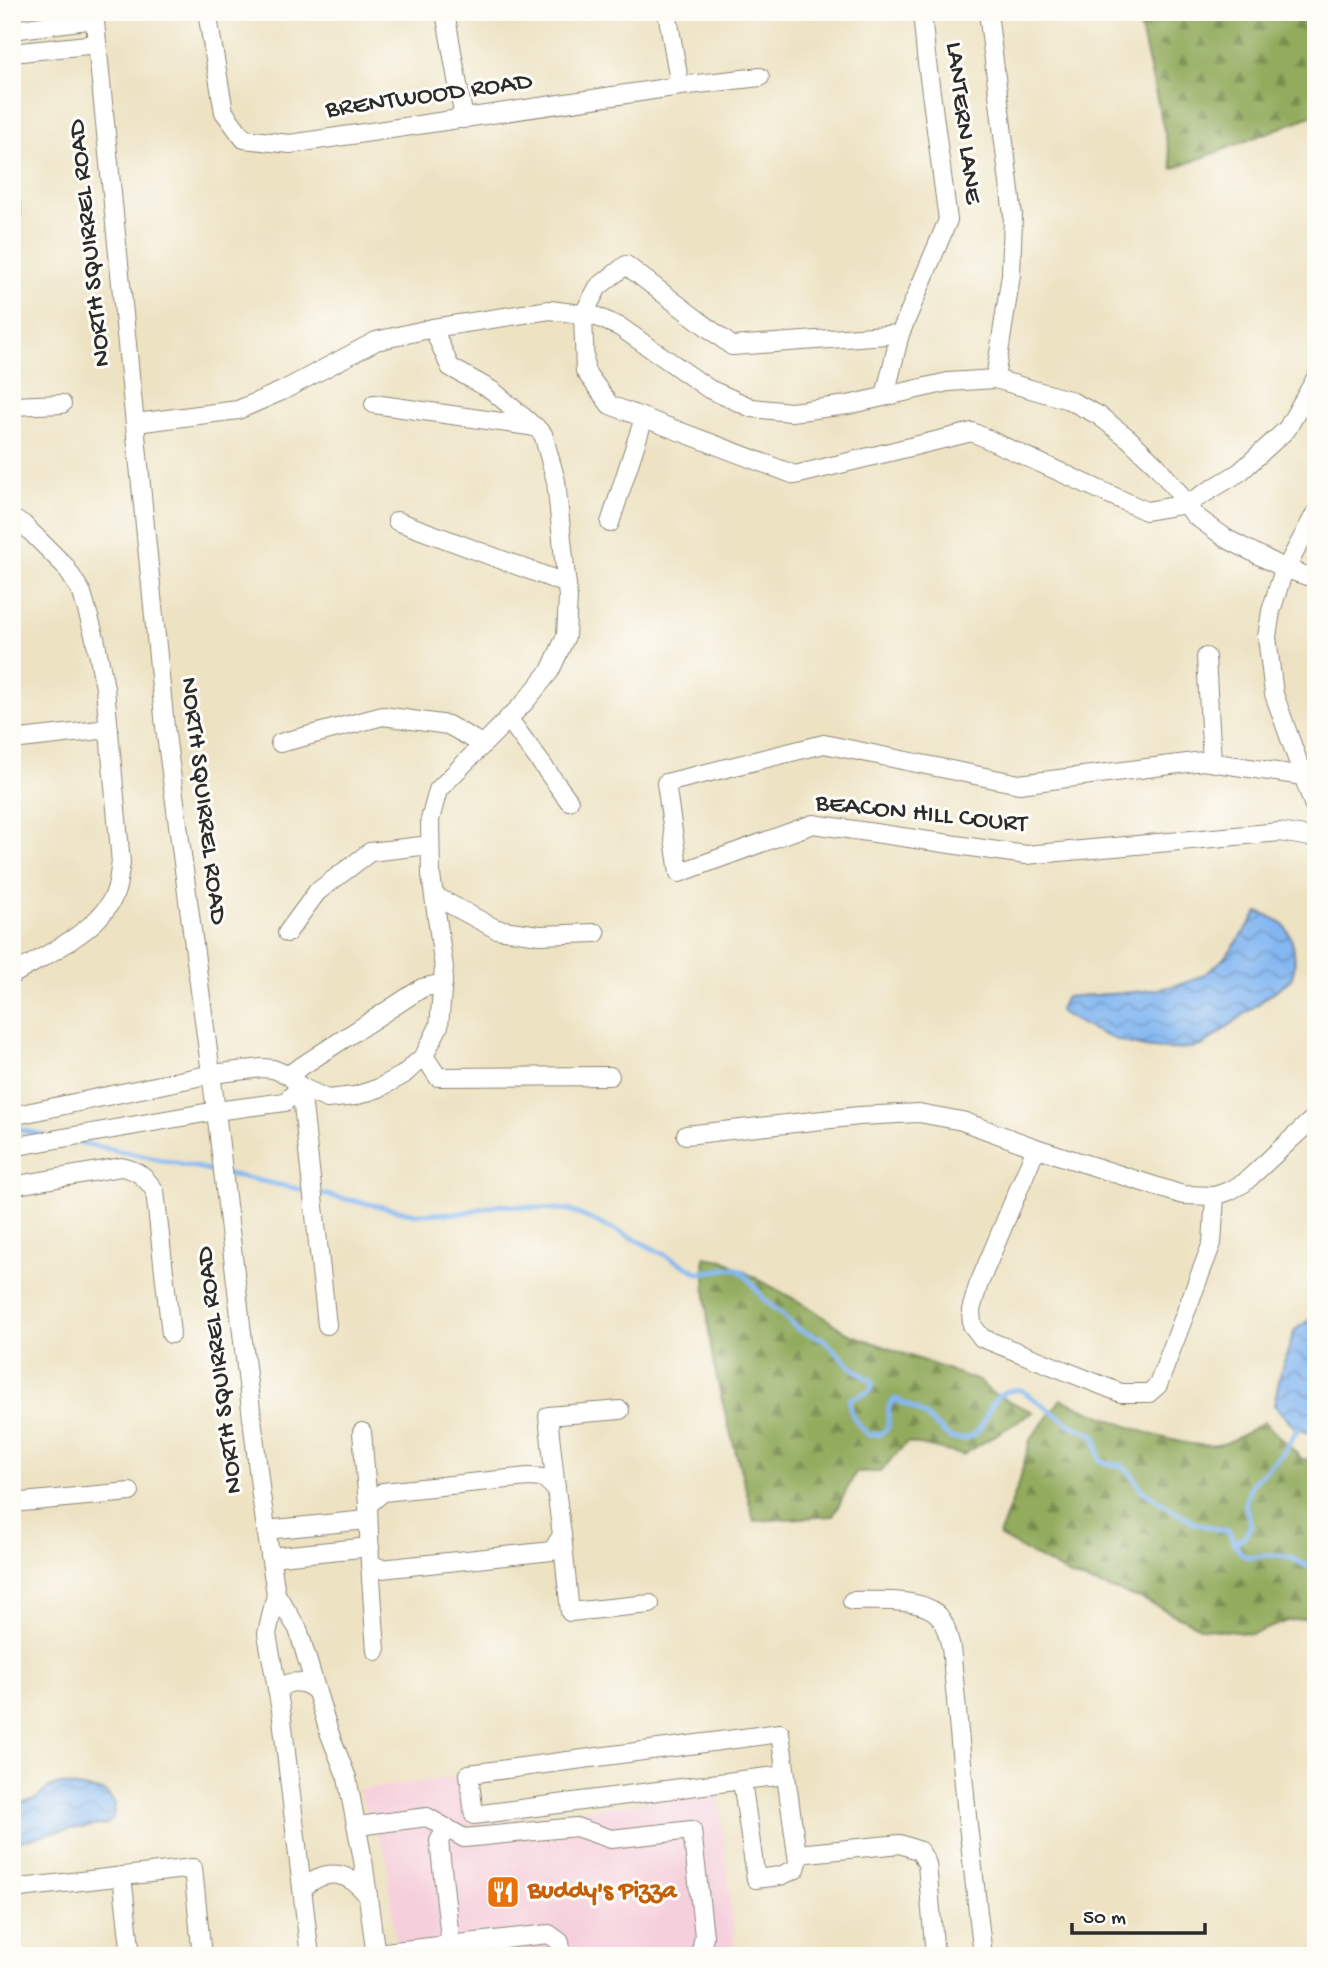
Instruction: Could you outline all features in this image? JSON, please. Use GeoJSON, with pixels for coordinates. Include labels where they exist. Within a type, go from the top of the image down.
{"type":"FeatureCollection","features":[{"type":"Feature","properties":{"kind":"street","name":"BRENTWOOD ROAD"},"geometry":{"type":"LineString","coordinates":[[207,12],[224,112],[244,139],[290,144],[680,86],[760,77]]}},
{"type":"Feature","properties":{"kind":"street"},"geometry":{"type":"LineString","coordinates":[[445,12],[464,119]]}},
{"type":"Feature","properties":{"kind":"street"},"geometry":{"type":"LineString","coordinates":[[667,12],[680,86]]}},
{"type":"Feature","properties":{"kind":"street","name":"LANTERN LANE"},"geometry":{"type":"LineString","coordinates":[[885,396],[900,334],[948,219],[922,12]]}},
{"type":"Feature","properties":{"kind":"street","name":"LANTERN LANE"},"geometry":{"type":"LineString","coordinates":[[988,12],[1013,216],[1011,275],[995,379]]}},
{"type":"Feature","properties":{"kind":"street"},"geometry":{"type":"LineString","coordinates":[[12,30],[94,16]]}},
{"type":"Feature","properties":{"kind":"street","name":"NORTH SQUIRREL ROAD"},"geometry":{"type":"LineString","coordinates":[[94,16],[164,713],[276,1594],[267,1634],[277,1690],[310,1956]]}},
{"type":"Feature","properties":{"kind":"street"},"geometry":{"type":"LineString","coordinates":[[12,53],[97,44]]}},
{"type":"Feature","properties":{"kind":"street"},"geometry":{"type":"LineString","coordinates":[[12,206],[12,216]]}},
{"type":"Feature","properties":{"kind":"street"},"geometry":{"type":"LineString","coordinates":[[900,334],[732,346],[626,265],[598,287],[583,315],[584,371],[610,405],[795,475],[972,432],[1146,511],[1187,504],[1240,472],[1287,429],[1316,378]]}},
{"type":"Feature","properties":{"kind":"street"},"geometry":{"type":"LineString","coordinates":[[136,423],[238,410],[282,391],[376,341],[433,328],[544,309],[595,316],[620,327],[709,389],[752,408],[791,412],[848,405],[948,382],[995,379],[1069,400],[1098,415],[1128,439],[1156,465],[1194,515],[1227,539],[1286,569],[1316,579]]}},
{"type":"Feature","properties":{"kind":"street"},"geometry":{"type":"LineString","coordinates":[[12,1116],[212,1074],[262,1068],[273,1069],[327,1098],[355,1096],[379,1088],[403,1074],[424,1056],[439,1026],[444,968],[430,845],[430,820],[438,790],[525,702],[550,671],[566,636],[567,584],[556,481],[543,434],[493,391],[450,368],[433,328]]}},
{"type":"Feature","properties":{"kind":"street"},"geometry":{"type":"LineString","coordinates":[[12,406],[62,404]]}},
{"type":"Feature","properties":{"kind":"street"},"geometry":{"type":"LineString","coordinates":[[374,404],[536,427]]}},
{"type":"Feature","properties":{"kind":"street"},"geometry":{"type":"LineString","coordinates":[[610,523],[643,418]]}},
{"type":"Feature","properties":{"kind":"street"},"geometry":{"type":"LineString","coordinates":[[1316,512],[1286,569],[1271,611],[1268,638],[1274,694],[1309,771],[1316,812]]}},
{"type":"Feature","properties":{"kind":"street"},"geometry":{"type":"LineString","coordinates":[[12,519],[23,524],[65,565],[82,593],[105,688],[121,863],[116,891],[100,916],[61,948],[12,975]]}},
{"type":"Feature","properties":{"kind":"street"},"geometry":{"type":"LineString","coordinates":[[397,521],[567,584]]}},
{"type":"Feature","properties":{"kind":"street"},"geometry":{"type":"LineString","coordinates":[[1206,657],[1212,762]]}},
{"type":"Feature","properties":{"kind":"street"},"geometry":{"type":"LineString","coordinates":[[280,743],[383,716],[448,725],[482,744]]}},
{"type":"Feature","properties":{"kind":"street"},"geometry":{"type":"LineString","coordinates":[[508,718],[569,801]]}},
{"type":"Feature","properties":{"kind":"street"},"geometry":{"type":"LineString","coordinates":[[12,740],[109,729]]}},
{"type":"Feature","properties":{"kind":"street","name":"BEACON HILL COURT"},"geometry":{"type":"LineString","coordinates":[[1309,771],[1203,761],[1020,784],[824,744],[666,783],[680,873],[813,824],[1026,855],[1280,832],[1316,838]]}},
{"type":"Feature","properties":{"kind":"street"},"geometry":{"type":"LineString","coordinates":[[287,933],[317,892],[370,852],[430,845]]}},
{"type":"Feature","properties":{"kind":"street"},"geometry":{"type":"LineString","coordinates":[[435,896],[496,929],[540,935],[596,933]]}},
{"type":"Feature","properties":{"kind":"street"},"geometry":{"type":"LineString","coordinates":[[12,1147],[216,1111],[285,1102],[294,1081],[422,988],[443,983]]}},
{"type":"Feature","properties":{"kind":"street"},"geometry":{"type":"LineString","coordinates":[[424,1056],[438,1077],[610,1076]]}},
{"type":"Feature","properties":{"kind":"street"},"geometry":{"type":"LineString","coordinates":[[294,1081],[327,1325]]}},
{"type":"Feature","properties":{"kind":"street"},"geometry":{"type":"LineString","coordinates":[[687,1135],[859,1115],[919,1113],[962,1121],[1036,1148],[1183,1195],[1215,1196],[1244,1183],[1313,1124]]}},
{"type":"Feature","properties":{"kind":"street"},"geometry":{"type":"LineString","coordinates":[[1036,1148],[978,1286],[971,1310],[972,1325],[982,1338],[1121,1393],[1149,1393],[1158,1385],[1212,1243],[1215,1196]]}},
{"type":"Feature","properties":{"kind":"street"},"geometry":{"type":"LineString","coordinates":[[12,1186],[121,1167],[134,1169],[146,1178],[155,1191],[171,1334]]}},
{"type":"Feature","properties":{"kind":"street"},"geometry":{"type":"LineString","coordinates":[[620,1410],[548,1416],[570,1612],[650,1604]]}},
{"type":"Feature","properties":{"kind":"street"},"geometry":{"type":"LineString","coordinates":[[362,1432],[376,1651]]}},
{"type":"Feature","properties":{"kind":"street"},"geometry":{"type":"LineString","coordinates":[[266,1530],[368,1513],[383,1492],[528,1477],[544,1478],[556,1489]]}},
{"type":"Feature","properties":{"kind":"street"},"geometry":{"type":"LineString","coordinates":[[12,1503],[130,1492]]}},
{"type":"Feature","properties":{"kind":"street"},"geometry":{"type":"LineString","coordinates":[[370,1555],[381,1569],[552,1551],[562,1535]]}},
{"type":"Feature","properties":{"kind":"street"},"geometry":{"type":"LineString","coordinates":[[270,1557],[370,1555]]}},
{"type":"Feature","properties":{"kind":"street","name":"NORTH SQUIRREL ROAD"},"geometry":{"type":"LineString","coordinates":[[276,1594],[298,1629],[316,1691],[347,1778],[358,1826],[376,1954]]}},
{"type":"Feature","properties":{"kind":"street"},"geometry":{"type":"LineString","coordinates":[[852,1601],[890,1600],[926,1606],[938,1615],[946,1629],[951,1647],[983,1956]]}},
{"type":"Feature","properties":{"kind":"street"},"geometry":{"type":"LineString","coordinates":[[277,1690],[297,1681],[316,1691]]}},
{"type":"Feature","properties":{"kind":"street"},"geometry":{"type":"LineString","coordinates":[[742,1780],[756,1880],[791,1872],[798,1866],[797,1854],[786,1775],[780,1733],[469,1774],[474,1815],[742,1780],[786,1775]]}},
{"type":"Feature","properties":{"kind":"street"},"geometry":{"type":"LineString","coordinates":[[358,1826],[427,1817],[464,1838],[576,1827],[611,1839],[692,1830],[704,1936],[700,1956]]}},
{"type":"Feature","properties":{"kind":"street"},"geometry":{"type":"LineString","coordinates":[[447,1828],[439,1841],[451,1951]]}},
{"type":"Feature","properties":{"kind":"street"},"geometry":{"type":"LineString","coordinates":[[797,1854],[900,1844],[920,1852],[927,1864],[935,1956]]}},
{"type":"Feature","properties":{"kind":"street"},"geometry":{"type":"LineString","coordinates":[[12,1889],[193,1868],[202,1956]]}},
{"type":"Feature","properties":{"kind":"street"},"geometry":{"type":"LineString","coordinates":[[302,1888],[319,1876],[340,1875],[351,1879],[368,1896]]}},
{"type":"Feature","properties":{"kind":"street"},"geometry":{"type":"LineString","coordinates":[[122,1877],[131,1956]]}},
{"type":"Feature","properties":{"kind":"street"},"geometry":{"type":"LineString","coordinates":[[376,1954],[451,1951],[550,1934],[560,1942],[562,1956]]}},
{"type":"Feature","properties":{"kind":"shaded area"},"geometry":{"type":"Polygon","coordinates":[[[464,1776],[469,1825],[719,1792],[736,1956],[397,1956],[386,1855],[358,1790],[464,1776]]]}},
{"type":"Feature","properties":{"kind":"green space"},"geometry":{"type":"Polygon","coordinates":[[[1137,12],[1316,12],[1316,114],[1173,169],[1137,12]]]}},
{"type":"Feature","properties":{"kind":"green space"},"geometry":{"type":"Polygon","coordinates":[[[704,1257],[723,1260],[809,1307],[847,1333],[979,1381],[992,1393],[1033,1412],[963,1455],[907,1442],[880,1472],[856,1472],[833,1516],[754,1521],[713,1359],[704,1257]]]}},
{"type":"Feature","properties":{"kind":"green space"},"geometry":{"type":"Polygon","coordinates":[[[1061,1399],[1144,1432],[1190,1444],[1226,1443],[1264,1422],[1302,1459],[1316,1460],[1316,1617],[1288,1621],[1252,1634],[1202,1628],[1142,1599],[1073,1577],[999,1536],[1019,1483],[1030,1440],[1061,1399]]]}},
{"type":"Feature","properties":{"kind":"water"},"geometry":{"type":"Polygon","coordinates":[[[1258,912],[1282,924],[1290,935],[1294,961],[1291,979],[1202,1046],[1164,1049],[1128,1043],[1092,1030],[1059,1011],[1066,997],[1140,992],[1195,979],[1224,958],[1258,912]]]}},
{"type":"Feature","properties":{"kind":"water"},"geometry":{"type":"Polygon","coordinates":[[[1316,1315],[1316,1426],[1310,1433],[1297,1430],[1274,1405],[1281,1371],[1295,1330],[1316,1315]]]}},
{"type":"Feature","properties":{"kind":"water"},"geometry":{"type":"Polygon","coordinates":[[[59,1784],[106,1792],[115,1804],[113,1818],[107,1824],[58,1831],[12,1843],[12,1805],[36,1799],[48,1788],[59,1784]]]}},
{"type":"Feature","properties":{"kind":"waterway"},"geometry":{"type":"LineString","coordinates":[[12,1128],[43,1135]]}},
{"type":"Feature","properties":{"kind":"waterway"},"geometry":{"type":"LineString","coordinates":[[77,1142],[218,1172]]}},
{"type":"Feature","properties":{"kind":"waterway"},"geometry":{"type":"LineString","coordinates":[[228,1174],[416,1214],[461,1213],[499,1205],[569,1210],[633,1238],[699,1273],[732,1268],[739,1270],[763,1298],[799,1330],[823,1339],[853,1368],[873,1382],[871,1391],[850,1399],[852,1414],[869,1435],[880,1434],[888,1428],[889,1408],[896,1399],[923,1414],[950,1438],[965,1439],[975,1434],[998,1397],[1007,1391],[1021,1390],[1073,1426],[1095,1435],[1100,1460],[1121,1465],[1129,1471],[1143,1491],[1194,1523],[1229,1532],[1235,1545],[1245,1556],[1284,1556],[1316,1570]]}},
{"type":"Feature","properties":{"kind":"waterway"},"geometry":{"type":"LineString","coordinates":[[1233,1543],[1244,1537],[1251,1526],[1245,1504],[1251,1485],[1285,1451],[1297,1430]]}},
{"type":"Feature","properties":{"kind":"place","name":"Buddy's Pizza"},"geometry":{"type":"Point","coordinates":[503,1892]}}]}
